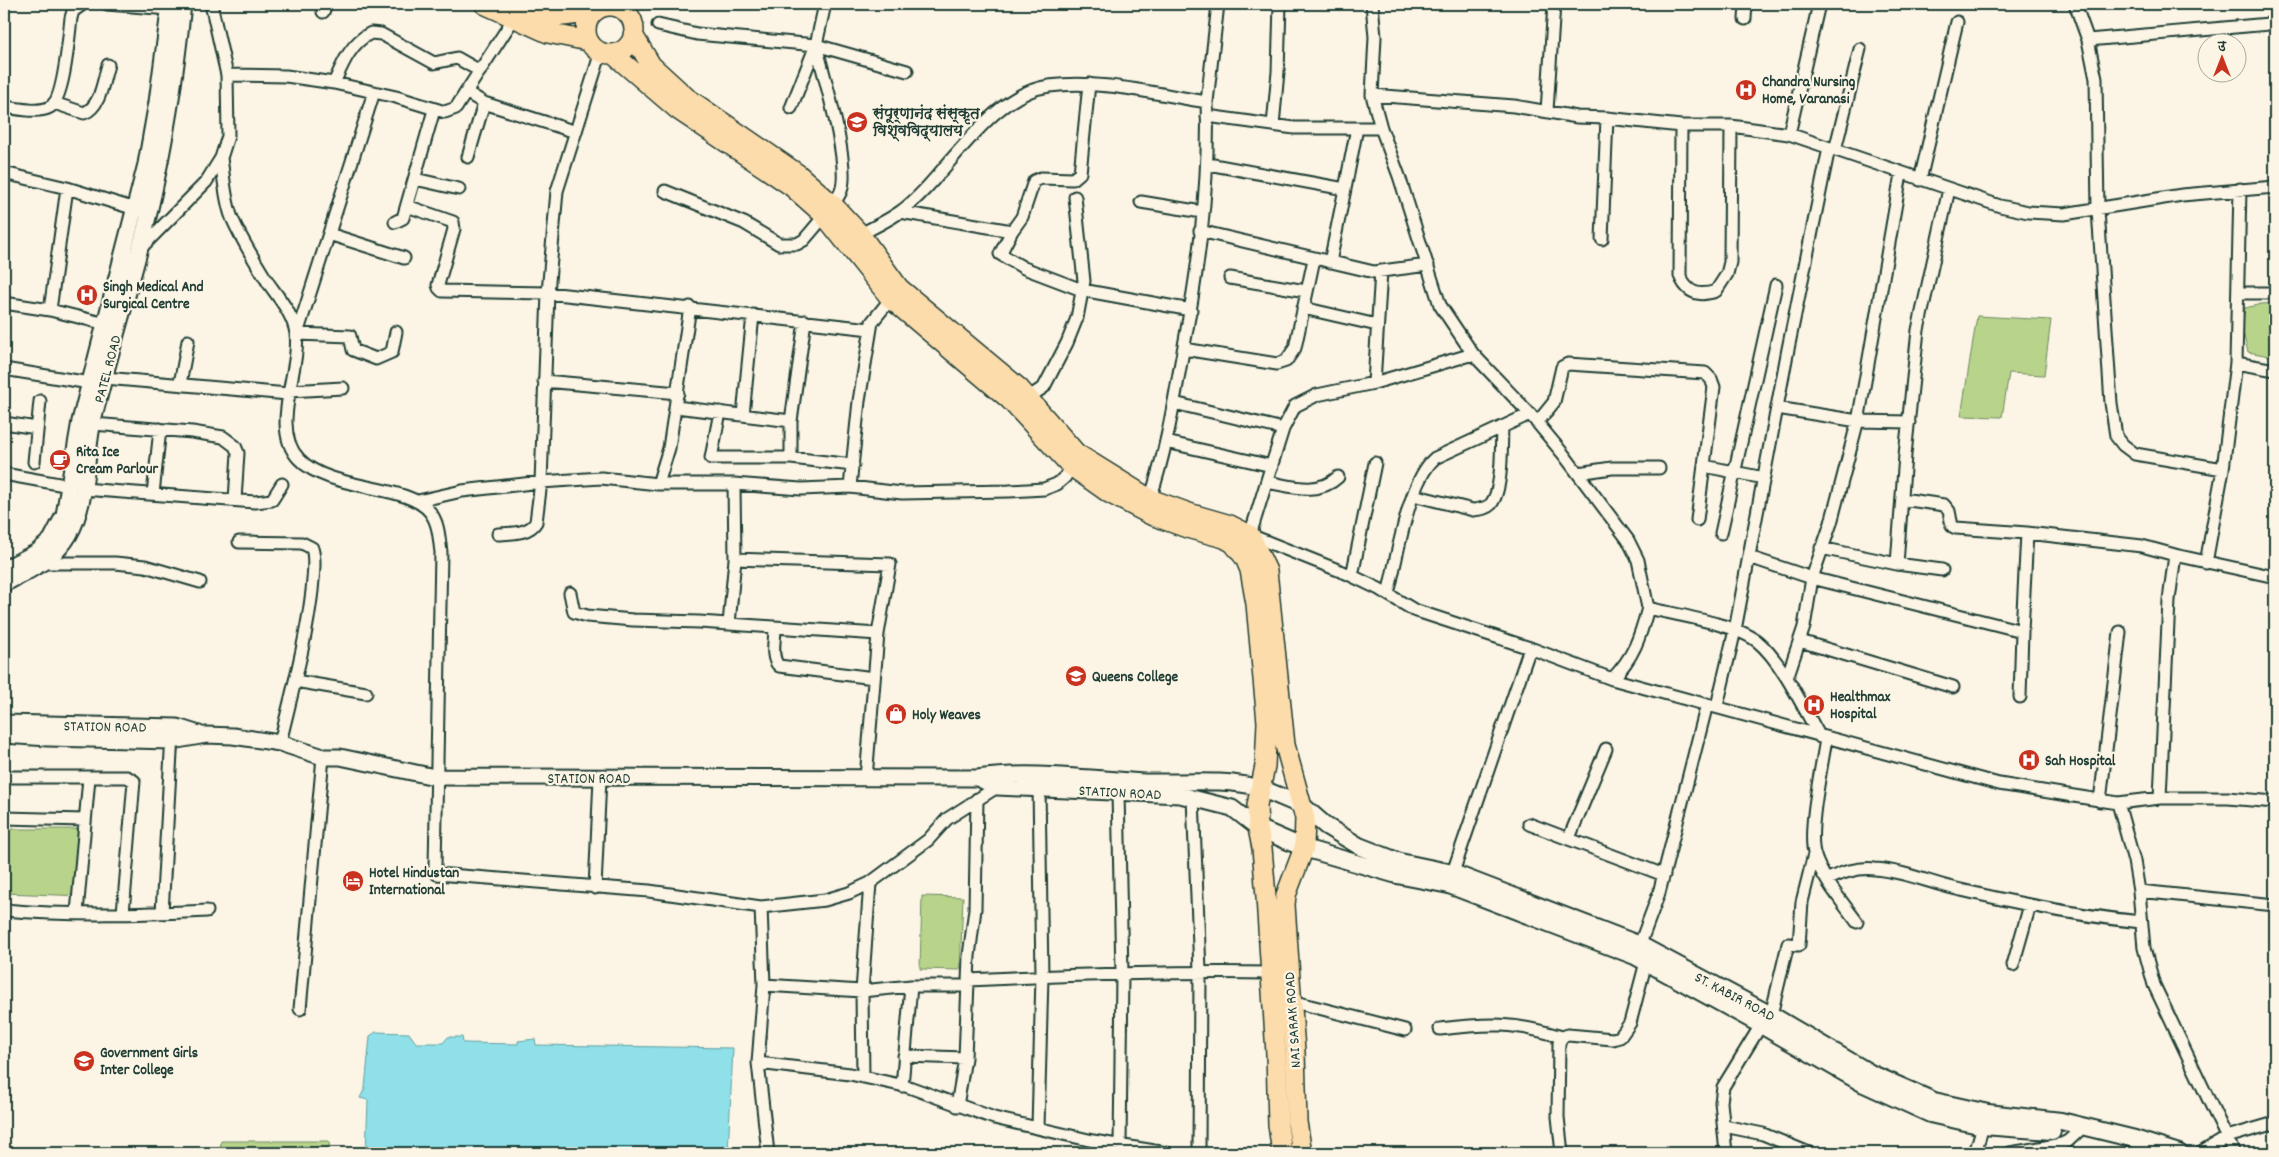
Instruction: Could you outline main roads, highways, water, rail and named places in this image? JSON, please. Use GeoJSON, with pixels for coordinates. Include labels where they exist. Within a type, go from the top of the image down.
{"type":"FeatureCollection","features":[{"type":"Feature","properties":{"kind":"main road"},"geometry":{"type":"LineString","coordinates":[[484,4],[514,11],[566,18],[603,7],[626,8],[632,22],[633,35],[643,70]]}},
{"type":"Feature","properties":{"kind":"main road"},"geometry":{"type":"LineString","coordinates":[[601,49],[586,24],[590,16],[603,7]]}},
{"type":"Feature","properties":{"kind":"main road"},"geometry":{"type":"LineString","coordinates":[[514,11],[548,33],[601,49],[643,70],[666,90],[694,103],[798,174],[853,238],[895,294]]}},
{"type":"Feature","properties":{"kind":"main road"},"geometry":{"type":"LineString","coordinates":[[601,49],[626,48],[633,35]]}},
{"type":"Feature","properties":{"kind":"main road","name":"NAI SARAK ROAD"},"geometry":{"type":"LineString","coordinates":[[895,294],[1028,398],[1076,453],[1150,499],[1192,514],[1230,524],[1250,534],[1267,571],[1285,745],[1290,769],[1303,806],[1306,835],[1304,848],[1289,886],[1285,905],[1297,1122],[1302,1153]]}},
{"type":"Feature","properties":{"kind":"main road","name":"NAI SARAK ROAD"},"geometry":{"type":"LineString","coordinates":[[895,294],[1009,399],[1071,466],[1109,493],[1151,515],[1187,528],[1224,538],[1233,543],[1245,558],[1250,570],[1256,604],[1266,722],[1265,766],[1257,805],[1266,897],[1276,1054],[1278,1125],[1282,1153]]}},
{"type":"Feature","properties":{"kind":"main road","name":"ST. KABIR ROAD"},"geometry":{"type":"LineString","coordinates":[[1260,788],[1303,806],[1326,826],[1358,846],[1451,879],[1640,955],[1766,1020],[1864,1084],[1930,1114],[2080,1130],[2135,1139],[2179,1153]]}},
{"type":"Feature","properties":{"kind":"main road","name":"ST. KABIR ROAD"},"geometry":{"type":"LineString","coordinates":[[1258,828],[1304,848],[1397,875],[1451,879]]}},
{"type":"Feature","properties":{"kind":"main road","name":"ST. KABIR ROAD"},"geometry":{"type":"LineString","coordinates":[[2080,1130],[2146,1153]]}},
{"type":"Feature","properties":{"kind":"water"},"geometry":{"type":"Polygon","coordinates":[[[376,1032],[409,1033],[416,1043],[443,1043],[448,1037],[462,1037],[463,1043],[518,1044],[518,1041],[535,1039],[536,1045],[733,1048],[728,1153],[366,1153],[368,1100],[360,1098],[365,1088],[370,1036],[376,1032]]]}},
{"type":"Feature","properties":{"kind":"place","name":"Chandra Nursing Home, Varanasi"},"geometry":{"type":"Point","coordinates":[1746,90]}},
{"type":"Feature","properties":{"kind":"place","name":"संपूर्णानंद संस्कृत विश्वविद्यालय"},"geometry":{"type":"Point","coordinates":[857,122]}},
{"type":"Feature","properties":{"kind":"place","name":"Singh Medical And Surgical Centre"},"geometry":{"type":"Point","coordinates":[87,295]}},
{"type":"Feature","properties":{"kind":"place","name":"Rita Ice Cream Parlour"},"geometry":{"type":"Point","coordinates":[60,460]}},
{"type":"Feature","properties":{"kind":"place","name":"Queens College"},"geometry":{"type":"Point","coordinates":[1076,676]}},
{"type":"Feature","properties":{"kind":"place","name":"Healthmax Hospital"},"geometry":{"type":"Point","coordinates":[1814,705]}},
{"type":"Feature","properties":{"kind":"place","name":"Holy Weaves"},"geometry":{"type":"Point","coordinates":[896,714]}},
{"type":"Feature","properties":{"kind":"place","name":"Sah Hospital"},"geometry":{"type":"Point","coordinates":[2029,760]}},
{"type":"Feature","properties":{"kind":"place","name":"Hotel Hindustan International"},"geometry":{"type":"Point","coordinates":[353,881]}},
{"type":"Feature","properties":{"kind":"place","name":"Government Girls Inter College"},"geometry":{"type":"Point","coordinates":[84,1061]}}]}
